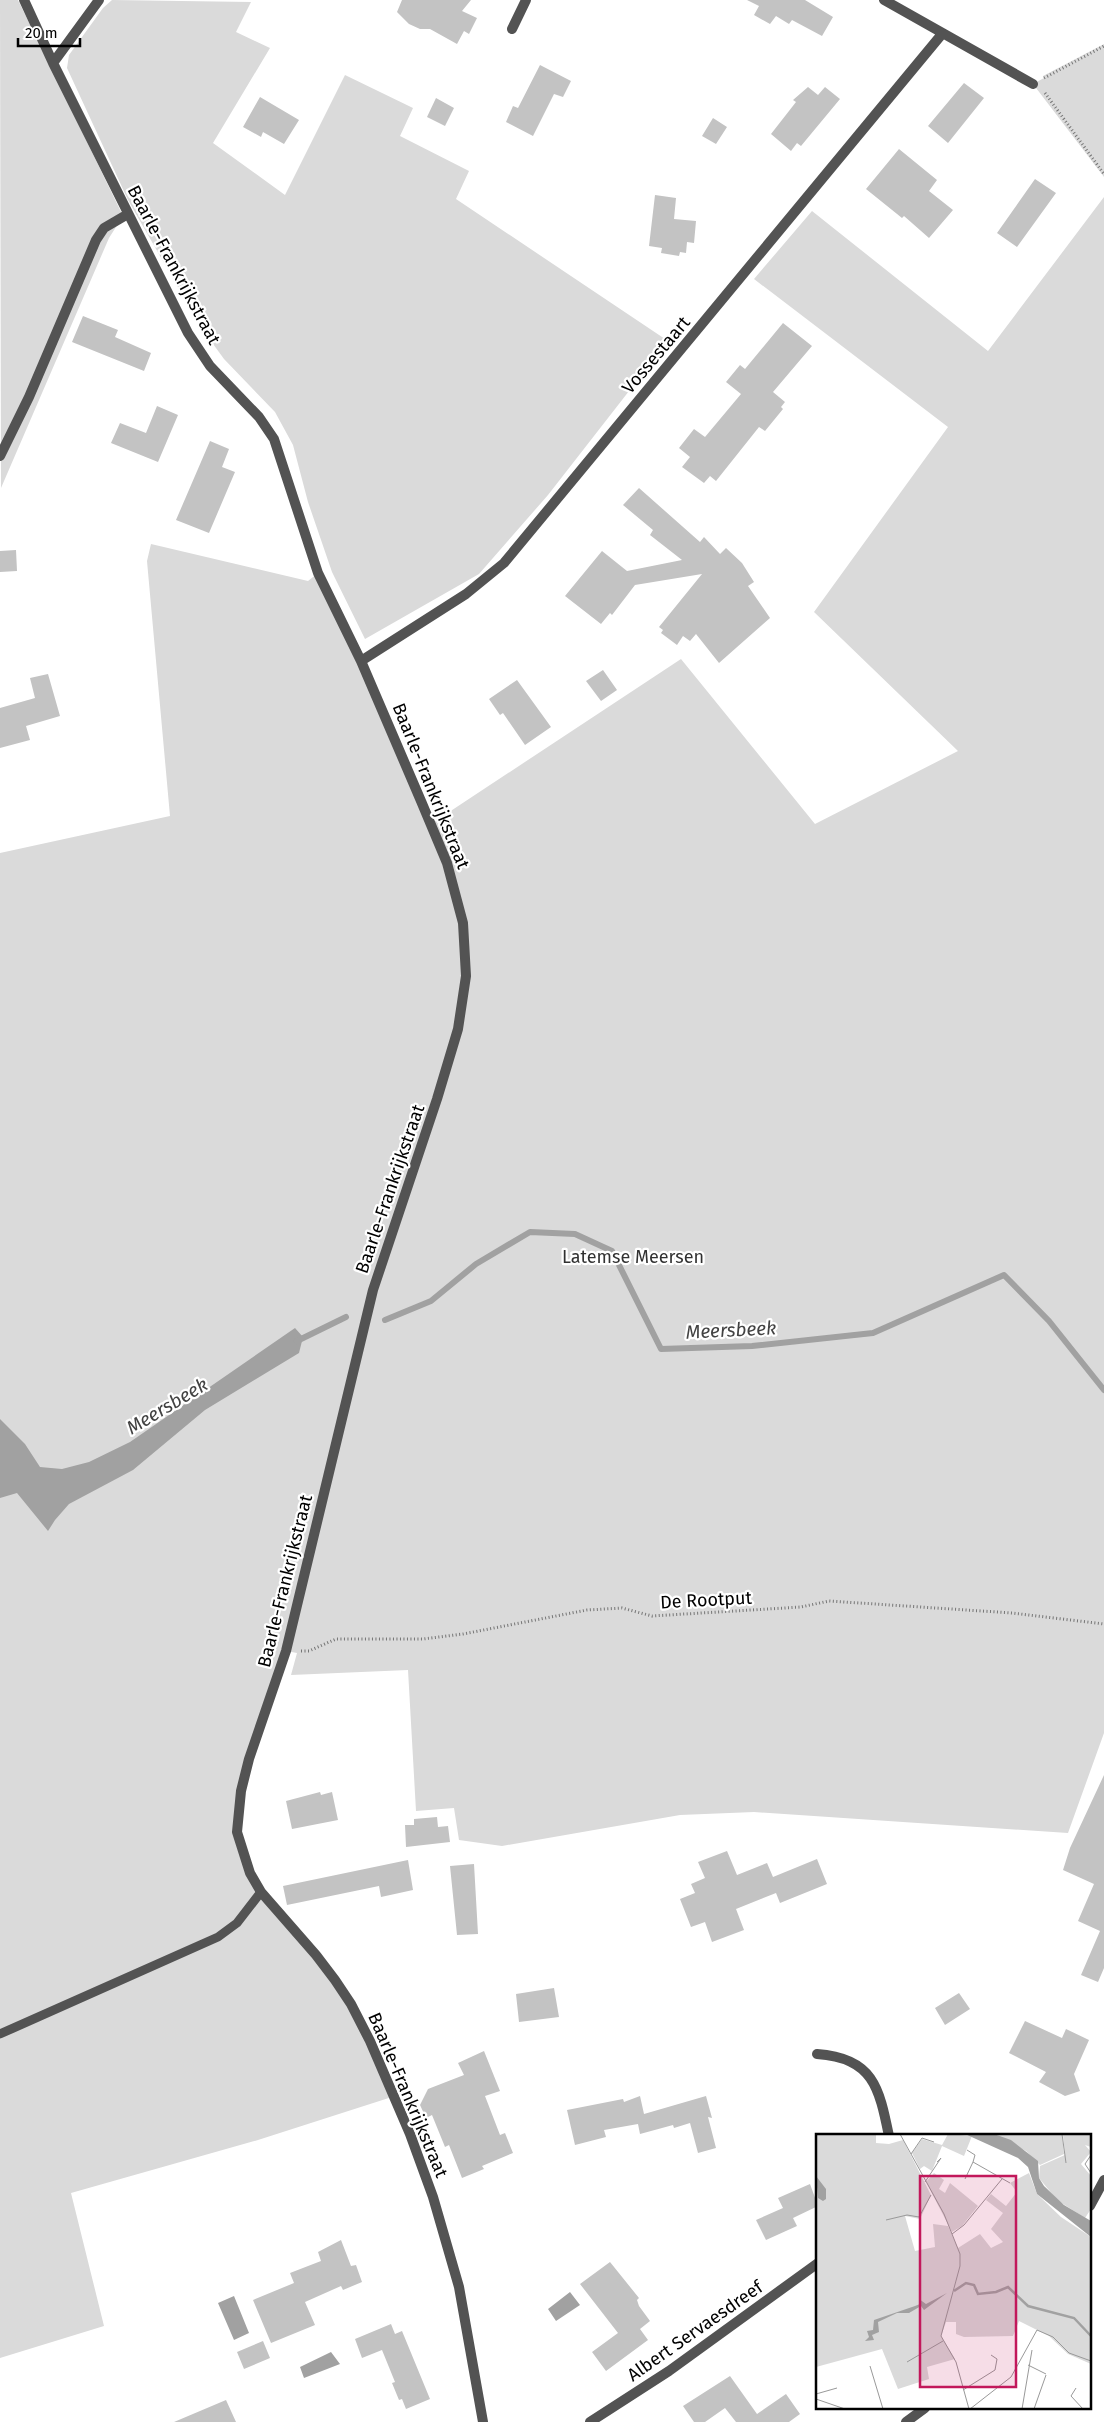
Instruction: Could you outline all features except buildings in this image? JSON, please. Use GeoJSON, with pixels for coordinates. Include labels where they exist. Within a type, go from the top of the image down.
{"type":"FeatureCollection","features":[{"type":"Feature","properties":{"kind":"street","name":"Baarle-Frankrijkstraat"},"geometry":{"type":"LineString","coordinates":[[24,0],[53,63],[188,333],[210,366],[258,417],[274,439],[318,573],[361,661],[446,863],[463,923],[466,976],[464,1002],[451,1056],[365,1319],[286,1651],[249,1759],[238,1814],[237,1832],[242,1854],[250,1874],[261,1892],[316,1955],[351,2004],[381,2065],[410,2134],[433,2197],[459,2287],[483,2422]]}},
{"type":"Feature","properties":{"kind":"street"},"geometry":{"type":"LineString","coordinates":[[53,63],[99,0]]}},
{"type":"Feature","properties":{"kind":"street"},"geometry":{"type":"LineString","coordinates":[[512,29],[526,0]]}},
{"type":"Feature","properties":{"kind":"street"},"geometry":{"type":"LineString","coordinates":[[884,0],[1033,84]]}},
{"type":"Feature","properties":{"kind":"street","name":"Vossestaart"},"geometry":{"type":"LineString","coordinates":[[361,661],[466,594],[504,563],[942,34]]}},
{"type":"Feature","properties":{"kind":"street"},"geometry":{"type":"LineString","coordinates":[[0,456],[29,397],[96,240],[104,228],[128,214]]}},
{"type":"Feature","properties":{"kind":"street"},"geometry":{"type":"LineString","coordinates":[[817,2054],[838,2055],[855,2063],[872,2080],[882,2099],[889,2134]]}},
{"type":"Feature","properties":{"kind":"street"},"geometry":{"type":"LineString","coordinates":[[1092,2202],[1104,2180]]}},
{"type":"Feature","properties":{"kind":"street","name":"Albert Servaesdreef"},"geometry":{"type":"LineString","coordinates":[[590,2422],[670,2371],[816,2264]]}},
{"type":"Feature","properties":{"kind":"street"},"geometry":{"type":"LineString","coordinates":[[906,2422],[922,2410]]}},
{"type":"Feature","properties":{"kind":"lane"},"geometry":{"type":"LineString","coordinates":[[0,2034],[218,1937],[237,1923],[261,1892]]}},
{"type":"Feature","properties":{"kind":"path"},"geometry":{"type":"LineString","coordinates":[[1033,84],[1104,46]]}},
{"type":"Feature","properties":{"kind":"path"},"geometry":{"type":"LineString","coordinates":[[1033,84],[1042,88],[1104,174]]}},
{"type":"Feature","properties":{"kind":"path","name":"De Rootput"},"geometry":{"type":"LineString","coordinates":[[286,1651],[309,1651],[336,1639],[423,1639],[463,1634],[587,1610],[622,1608],[652,1616],[801,1607],[829,1601],[1012,1613],[1104,1624]]}},
{"type":"Feature","properties":{"kind":"green space"},"geometry":{"type":"Polygon","coordinates":[[[0,0],[18,0],[123,216],[109,238],[1,488],[0,0]]]}},
{"type":"Feature","properties":{"kind":"green space"},"geometry":{"type":"Polygon","coordinates":[[[112,0],[251,2],[236,32],[270,48],[213,143],[285,195],[345,75],[413,108],[400,136],[469,171],[456,199],[668,341],[548,495],[479,574],[365,639],[332,572],[308,502],[293,445],[275,412],[224,359],[200,326],[128,200],[67,68],[69,55],[103,8],[112,0]]]}},
{"type":"Feature","properties":{"kind":"green space"},"geometry":{"type":"Polygon","coordinates":[[[1104,44],[1104,177],[1033,84],[1044,78],[1043,76],[1104,44]]]}},
{"type":"Feature","properties":{"kind":"green space","name":"Latemse Meersen"},"geometry":{"type":"Polygon","coordinates":[[[1104,197],[1104,1733],[1068,1833],[754,1812],[680,1815],[502,1846],[459,1840],[454,1808],[416,1811],[408,1670],[291,1675],[297,1653],[286,1651],[249,1759],[238,1814],[250,1873],[335,1980],[395,2096],[258,2140],[71,2193],[104,2326],[0,2358],[0,853],[170,816],[147,561],[151,544],[308,581],[318,573],[431,824],[681,659],[815,824],[958,751],[814,612],[948,427],[754,279],[812,211],[988,351],[1104,197]]]}},
{"type":"Feature","properties":{"kind":"shaded area"},"geometry":{"type":"Polygon","coordinates":[[[295,1328],[303,1337],[299,1353],[205,1410],[133,1470],[69,1504],[48,1531],[17,1493],[0,1498],[0,1419],[25,1444],[40,1467],[62,1469],[89,1462],[130,1442],[295,1328]]]}},
{"type":"Feature","properties":{"kind":"shaded area"},"geometry":{"type":"Polygon","coordinates":[[[570,2292],[580,2305],[556,2321],[548,2309],[570,2292]]]}},
{"type":"Feature","properties":{"kind":"shaded area"},"geometry":{"type":"Polygon","coordinates":[[[234,2296],[249,2333],[234,2340],[218,2303],[234,2296]]]}},
{"type":"Feature","properties":{"kind":"shaded area"},"geometry":{"type":"Polygon","coordinates":[[[331,2352],[340,2364],[304,2378],[300,2367],[331,2352]]]}},
{"type":"Feature","properties":{"kind":"waterway","name":"Meersbeek"},"geometry":{"type":"LineString","coordinates":[[385,1320],[431,1301],[476,1264],[530,1232],[575,1234],[612,1251],[661,1349],[752,1346],[873,1333],[1004,1275],[1049,1321],[1104,1390]]}},
{"type":"Feature","properties":{"kind":"waterway","name":"Meersbeek"},"geometry":{"type":"LineString","coordinates":[[297,1341],[346,1317]]}}]}
